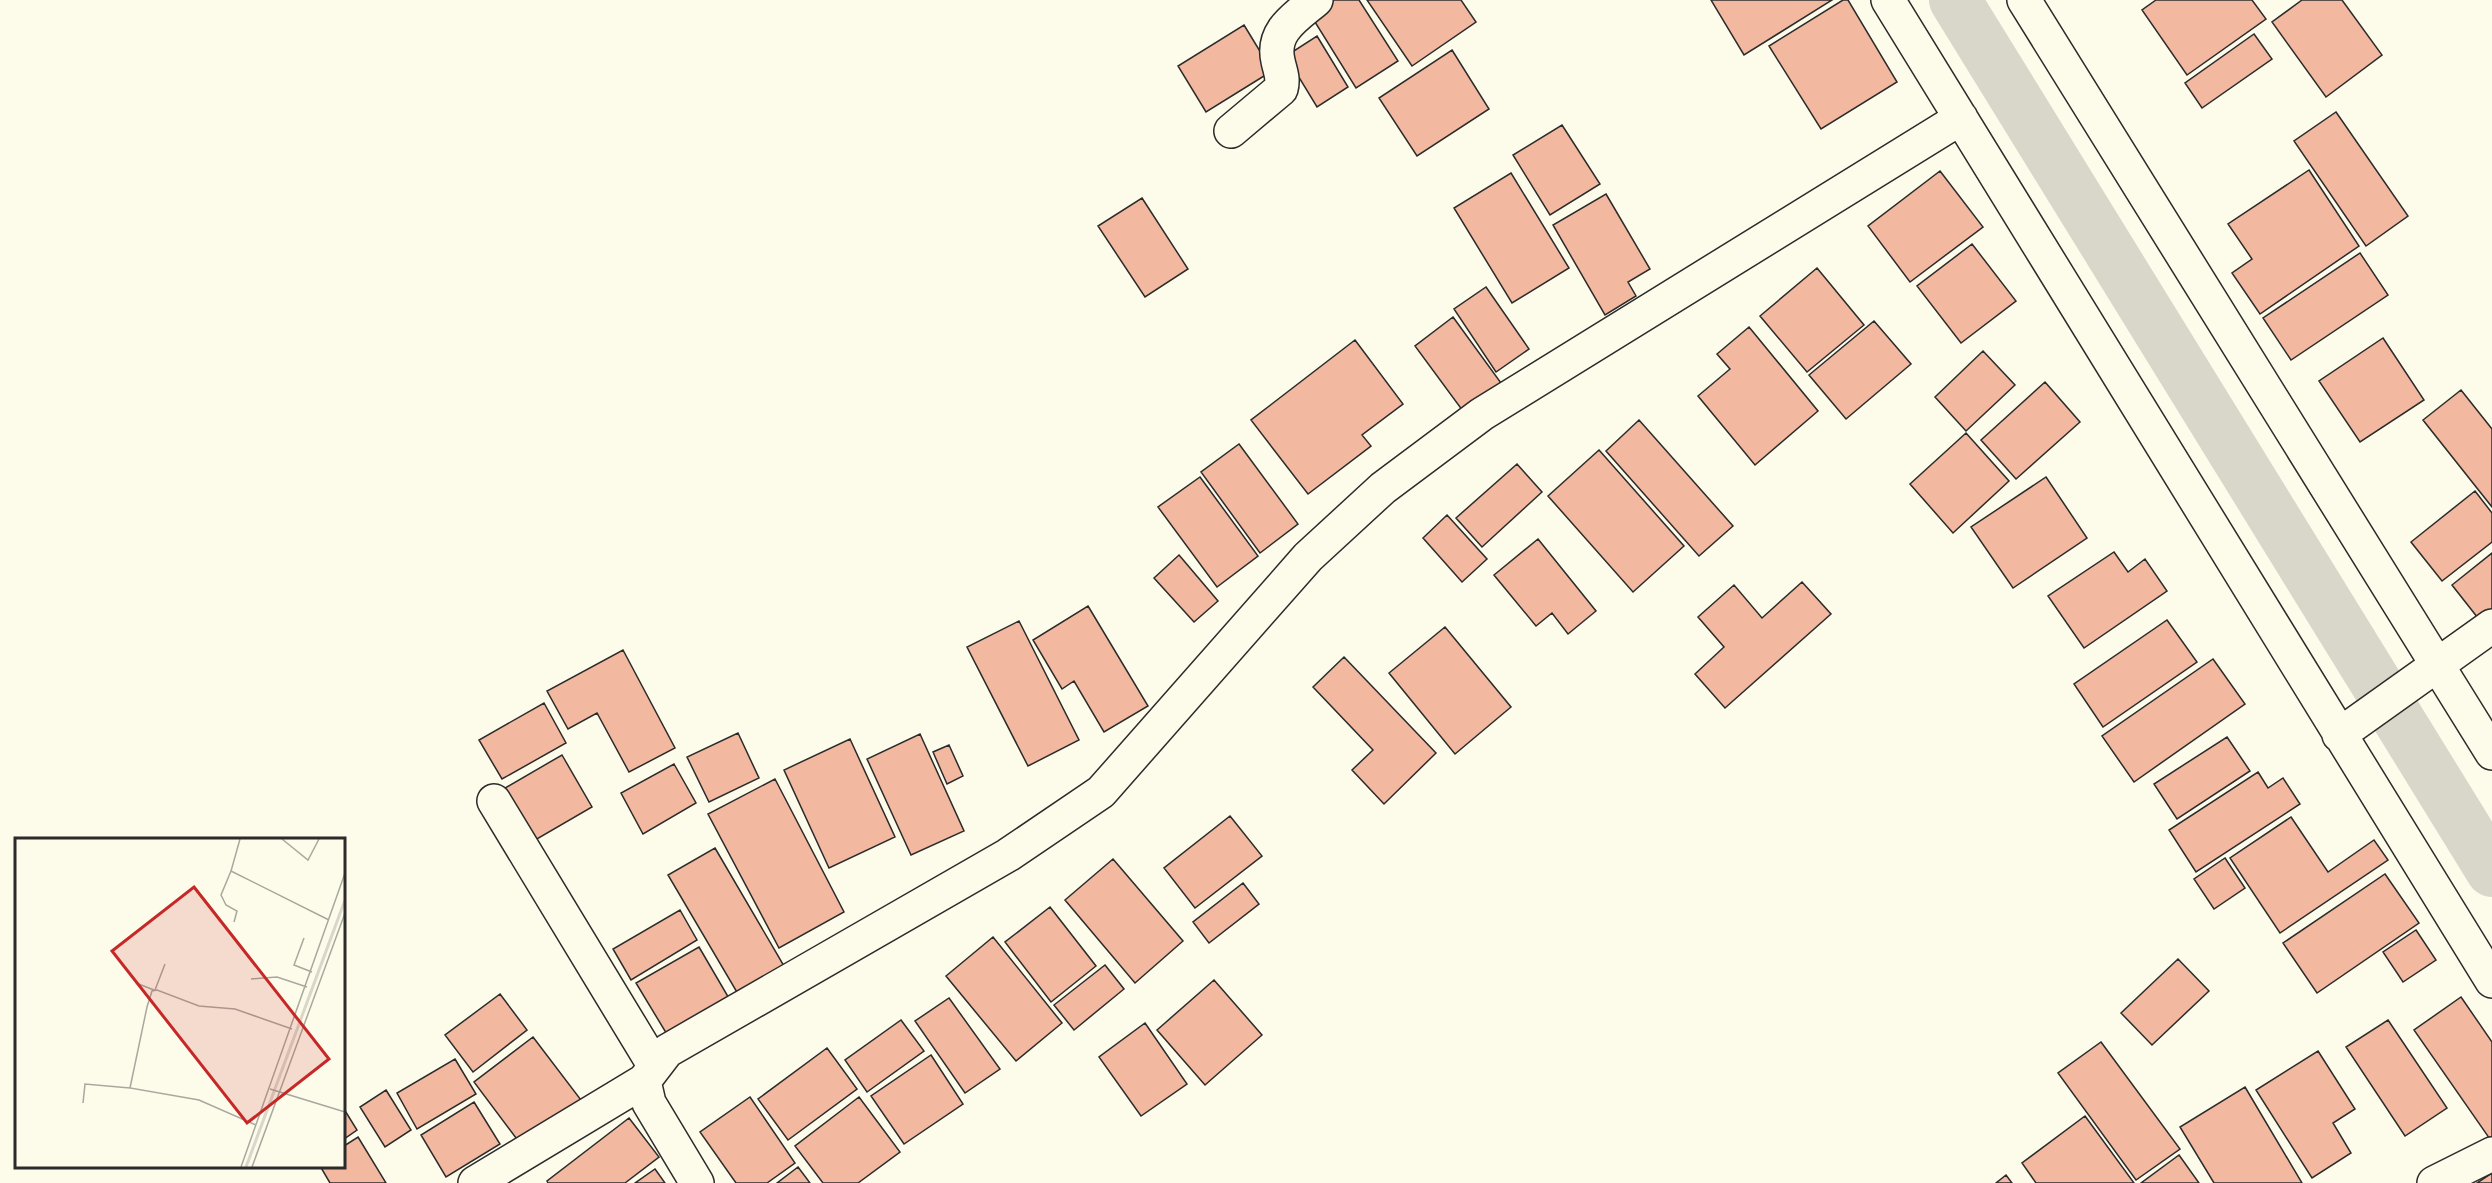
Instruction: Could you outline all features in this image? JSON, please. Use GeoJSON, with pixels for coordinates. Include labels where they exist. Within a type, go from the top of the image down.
{"type":"FeatureCollection","features":[{"type":"Feature","properties":{"kind":"street"},"geometry":{"type":"LineString","coordinates":[[1231,131],[1281,88],[1283,80],[1277,57],[1277,41],[1282,29],[1316,0]]}},
{"type":"Feature","properties":{"kind":"street"},"geometry":{"type":"LineString","coordinates":[[1888,0],[2492,981]]}},
{"type":"Feature","properties":{"kind":"street"},"geometry":{"type":"LineString","coordinates":[[2024,0],[2435,666],[2492,753]]}},
{"type":"Feature","properties":{"kind":"street"},"geometry":{"type":"LineString","coordinates":[[475,1183],[649,1073],[667,1051],[1008,855],[1101,792],[1308,557],[1383,488],[1482,414],[1961,118]]}},
{"type":"Feature","properties":{"kind":"street"},"geometry":{"type":"LineString","coordinates":[[2340,734],[2492,626]]}},
{"type":"Feature","properties":{"kind":"street"},"geometry":{"type":"LineString","coordinates":[[494,801],[649,1073],[649,1103],[697,1183]]}},
{"type":"Feature","properties":{"kind":"street"},"geometry":{"type":"LineString","coordinates":[[2434,1183],[2492,1154]]}},
{"type":"Feature","properties":{"kind":"building"},"geometry":{"type":"Polygon","coordinates":[[[1331,0],[1359,0],[1398,61],[1356,88],[1310,14],[1331,0]]]}},
{"type":"Feature","properties":{"kind":"building"},"geometry":{"type":"Polygon","coordinates":[[[1367,0],[1461,0],[1476,22],[1412,66],[1367,0]]]}},
{"type":"Feature","properties":{"kind":"building"},"geometry":{"type":"Polygon","coordinates":[[[1711,0],[1832,0],[1744,55],[1711,0]]]}},
{"type":"Feature","properties":{"kind":"building"},"geometry":{"type":"Polygon","coordinates":[[[1843,0],[1848,0],[1897,82],[1821,129],[1769,46],[1843,0]]]}},
{"type":"Feature","properties":{"kind":"building"},"geometry":{"type":"Polygon","coordinates":[[[2156,0],[2252,0],[2266,19],[2187,75],[2142,10],[2156,0]]]}},
{"type":"Feature","properties":{"kind":"building"},"geometry":{"type":"Polygon","coordinates":[[[2302,0],[2342,0],[2382,55],[2326,97],[2272,22],[2302,0]]]}},
{"type":"Feature","properties":{"kind":"building"},"geometry":{"type":"Polygon","coordinates":[[[1244,25],[1272,71],[1206,112],[1178,66],[1244,25]]]}},
{"type":"Feature","properties":{"kind":"building"},"geometry":{"type":"Polygon","coordinates":[[[2254,34],[2272,59],[2202,108],[2185,83],[2254,34]]]}},
{"type":"Feature","properties":{"kind":"building"},"geometry":{"type":"Polygon","coordinates":[[[1317,36],[1348,87],[1317,107],[1286,56],[1317,36]]]}},
{"type":"Feature","properties":{"kind":"building"},"geometry":{"type":"Polygon","coordinates":[[[1452,50],[1489,109],[1417,156],[1379,98],[1452,50]]]}},
{"type":"Feature","properties":{"kind":"building"},"geometry":{"type":"Polygon","coordinates":[[[2336,112],[2408,216],[2366,246],[2294,141],[2336,112]]]}},
{"type":"Feature","properties":{"kind":"building"},"geometry":{"type":"Polygon","coordinates":[[[1562,125],[1600,184],[1550,215],[1513,155],[1562,125]]]}},
{"type":"Feature","properties":{"kind":"building"},"geometry":{"type":"Polygon","coordinates":[[[2309,170],[2359,246],[2260,314],[2232,273],[2252,259],[2228,224],[2309,170]]]}},
{"type":"Feature","properties":{"kind":"building"},"geometry":{"type":"Polygon","coordinates":[[[1940,171],[1983,227],[1910,282],[1868,226],[1940,171]]]}},
{"type":"Feature","properties":{"kind":"building"},"geometry":{"type":"Polygon","coordinates":[[[1511,173],[1569,268],[1512,303],[1454,208],[1511,173]]]}},
{"type":"Feature","properties":{"kind":"building"},"geometry":{"type":"Polygon","coordinates":[[[1606,194],[1650,269],[1628,282],[1636,296],[1605,315],[1553,225],[1606,194]]]}},
{"type":"Feature","properties":{"kind":"building"},"geometry":{"type":"Polygon","coordinates":[[[1142,198],[1188,269],[1145,297],[1098,226],[1142,198]]]}},
{"type":"Feature","properties":{"kind":"building"},"geometry":{"type":"Polygon","coordinates":[[[1972,244],[2016,301],[1961,343],[1917,286],[1972,244]]]}},
{"type":"Feature","properties":{"kind":"building"},"geometry":{"type":"Polygon","coordinates":[[[2360,253],[2388,295],[2291,360],[2263,318],[2360,253]]]}},
{"type":"Feature","properties":{"kind":"building"},"geometry":{"type":"Polygon","coordinates":[[[1817,268],[1864,325],[1807,372],[1760,316],[1817,268]]]}},
{"type":"Feature","properties":{"kind":"building"},"geometry":{"type":"Polygon","coordinates":[[[1486,287],[1529,349],[1496,372],[1454,309],[1486,287]]]}},
{"type":"Feature","properties":{"kind":"building"},"geometry":{"type":"Polygon","coordinates":[[[1453,317],[1509,394],[1471,422],[1415,346],[1453,317]]]}},
{"type":"Feature","properties":{"kind":"building"},"geometry":{"type":"Polygon","coordinates":[[[1874,321],[1911,364],[1846,419],[1809,375],[1874,321]]]}},
{"type":"Feature","properties":{"kind":"building"},"geometry":{"type":"Polygon","coordinates":[[[1749,327],[1818,411],[1755,465],[1698,396],[1730,369],[1717,354],[1749,327]]]}},
{"type":"Feature","properties":{"kind":"building"},"geometry":{"type":"Polygon","coordinates":[[[2383,338],[2424,400],[2360,442],[2319,381],[2383,338]]]}},
{"type":"Feature","properties":{"kind":"building"},"geometry":{"type":"Polygon","coordinates":[[[1355,340],[1403,404],[1362,435],[1371,446],[1308,494],[1251,420],[1355,340]]]}},
{"type":"Feature","properties":{"kind":"building"},"geometry":{"type":"Polygon","coordinates":[[[1983,351],[2015,385],[1966,431],[1935,397],[1983,351]]]}},
{"type":"Feature","properties":{"kind":"building"},"geometry":{"type":"Polygon","coordinates":[[[2045,382],[2080,422],[2016,479],[1981,440],[2045,382]]]}},
{"type":"Feature","properties":{"kind":"building"},"geometry":{"type":"Polygon","coordinates":[[[2461,390],[2492,429],[2492,507],[2423,420],[2461,390]]]}},
{"type":"Feature","properties":{"kind":"building"},"geometry":{"type":"Polygon","coordinates":[[[1639,420],[1733,526],[1699,556],[1606,451],[1639,420]]]}},
{"type":"Feature","properties":{"kind":"building"},"geometry":{"type":"Polygon","coordinates":[[[1966,433],[2009,481],[1953,533],[1910,484],[1966,433]]]}},
{"type":"Feature","properties":{"kind":"building"},"geometry":{"type":"Polygon","coordinates":[[[1239,444],[1298,524],[1260,553],[1201,472],[1239,444]]]}},
{"type":"Feature","properties":{"kind":"building"},"geometry":{"type":"Polygon","coordinates":[[[1599,450],[1684,546],[1633,592],[1548,496],[1599,450]]]}},
{"type":"Feature","properties":{"kind":"building"},"geometry":{"type":"Polygon","coordinates":[[[1517,464],[1542,492],[1482,547],[1456,518],[1517,464]]]}},
{"type":"Feature","properties":{"kind":"building"},"geometry":{"type":"Polygon","coordinates":[[[1200,477],[1258,556],[1217,587],[1158,507],[1200,477]]]}},
{"type":"Feature","properties":{"kind":"building"},"geometry":{"type":"Polygon","coordinates":[[[2046,477],[2087,538],[2013,588],[1971,527],[2046,477]]]}},
{"type":"Feature","properties":{"kind":"building"},"geometry":{"type":"Polygon","coordinates":[[[2475,491],[2492,513],[2492,542],[2442,581],[2411,542],[2475,491]]]}},
{"type":"Feature","properties":{"kind":"building"},"geometry":{"type":"Polygon","coordinates":[[[1447,515],[1487,559],[1462,582],[1423,538],[1447,515]]]}},
{"type":"Feature","properties":{"kind":"building"},"geometry":{"type":"Polygon","coordinates":[[[1538,539],[1596,611],[1568,634],[1552,613],[1536,626],[1494,575],[1538,539]]]}},
{"type":"Feature","properties":{"kind":"building"},"geometry":{"type":"Polygon","coordinates":[[[2114,552],[2128,572],[2145,559],[2167,591],[2084,648],[2048,596],[2114,552]]]}},
{"type":"Feature","properties":{"kind":"building"},"geometry":{"type":"Polygon","coordinates":[[[2492,553],[2492,622],[2485,627],[2452,585],[2492,553]]]}},
{"type":"Feature","properties":{"kind":"building"},"geometry":{"type":"Polygon","coordinates":[[[1179,555],[1218,601],[1194,622],[1154,578],[1179,555]]]}},
{"type":"Feature","properties":{"kind":"building"},"geometry":{"type":"Polygon","coordinates":[[[1802,582],[1831,614],[1725,708],[1695,674],[1724,647],[1698,617],[1734,585],[1762,618],[1802,582]]]}},
{"type":"Feature","properties":{"kind":"building"},"geometry":{"type":"Polygon","coordinates":[[[1088,606],[1148,706],[1104,732],[1074,681],[1062,689],[1033,640],[1088,606]]]}},
{"type":"Feature","properties":{"kind":"building"},"geometry":{"type":"Polygon","coordinates":[[[2167,620],[2197,662],[2103,727],[2074,684],[2167,620]]]}},
{"type":"Feature","properties":{"kind":"building"},"geometry":{"type":"Polygon","coordinates":[[[1019,621],[1079,740],[1028,766],[967,647],[1019,621]]]}},
{"type":"Feature","properties":{"kind":"building"},"geometry":{"type":"Polygon","coordinates":[[[1445,627],[1511,707],[1455,754],[1389,673],[1445,627]]]}},
{"type":"Feature","properties":{"kind":"building"},"geometry":{"type":"Polygon","coordinates":[[[623,650],[675,748],[629,772],[597,713],[568,729],[547,691],[623,650]]]}},
{"type":"Feature","properties":{"kind":"building"},"geometry":{"type":"Polygon","coordinates":[[[1344,657],[1436,753],[1384,804],[1352,770],[1373,750],[1313,687],[1344,657]]]}},
{"type":"Feature","properties":{"kind":"building"},"geometry":{"type":"Polygon","coordinates":[[[2213,659],[2245,704],[2134,782],[2102,736],[2213,659]]]}},
{"type":"Feature","properties":{"kind":"building"},"geometry":{"type":"Polygon","coordinates":[[[544,703],[566,743],[502,779],[479,740],[544,703]]]}},
{"type":"Feature","properties":{"kind":"building"},"geometry":{"type":"Polygon","coordinates":[[[738,733],[759,778],[709,802],[687,757],[738,733]]]}},
{"type":"Feature","properties":{"kind":"building"},"geometry":{"type":"Polygon","coordinates":[[[920,734],[964,831],[911,855],[867,759],[920,734]]]}},
{"type":"Feature","properties":{"kind":"building"},"geometry":{"type":"Polygon","coordinates":[[[2227,737],[2250,771],[2177,819],[2154,784],[2227,737]]]}},
{"type":"Feature","properties":{"kind":"building"},"geometry":{"type":"Polygon","coordinates":[[[850,739],[895,837],[829,868],[784,770],[850,739]]]}},
{"type":"Feature","properties":{"kind":"building"},"geometry":{"type":"Polygon","coordinates":[[[949,745],[963,776],[947,784],[933,752],[949,745]]]}},
{"type":"Feature","properties":{"kind":"building"},"geometry":{"type":"Polygon","coordinates":[[[562,755],[592,807],[530,843],[500,791],[562,755]]]}},
{"type":"Feature","properties":{"kind":"building"},"geometry":{"type":"Polygon","coordinates":[[[674,764],[696,803],[643,834],[621,793],[674,764]]]}},
{"type":"Feature","properties":{"kind":"building"},"geometry":{"type":"Polygon","coordinates":[[[2258,772],[2268,788],[2283,778],[2300,804],[2196,872],[2169,830],[2258,772]]]}},
{"type":"Feature","properties":{"kind":"building"},"geometry":{"type":"Polygon","coordinates":[[[775,779],[844,912],[779,948],[708,814],[775,779]]]}},
{"type":"Feature","properties":{"kind":"building"},"geometry":{"type":"Polygon","coordinates":[[[1230,816],[1262,856],[1195,908],[1164,868],[1230,816]]]}},
{"type":"Feature","properties":{"kind":"building"},"geometry":{"type":"Polygon","coordinates":[[[2291,817],[2328,872],[2374,840],[2388,860],[2280,933],[2230,858],[2291,817]]]}},
{"type":"Feature","properties":{"kind":"building"},"geometry":{"type":"Polygon","coordinates":[[[715,848],[784,966],[738,994],[668,875],[715,848]]]}},
{"type":"Feature","properties":{"kind":"building"},"geometry":{"type":"Polygon","coordinates":[[[2225,858],[2245,888],[2214,909],[2194,879],[2225,858]]]}},
{"type":"Feature","properties":{"kind":"building"},"geometry":{"type":"Polygon","coordinates":[[[1113,859],[1183,941],[1135,983],[1065,900],[1113,859]]]}},
{"type":"Feature","properties":{"kind":"building"},"geometry":{"type":"Polygon","coordinates":[[[2385,874],[2419,923],[2317,993],[2283,943],[2385,874]]]}},
{"type":"Feature","properties":{"kind":"building"},"geometry":{"type":"Polygon","coordinates":[[[1243,883],[1259,904],[1209,943],[1193,922],[1243,883]]]}},
{"type":"Feature","properties":{"kind":"building"},"geometry":{"type":"Polygon","coordinates":[[[1050,907],[1096,966],[1051,1002],[1005,942],[1050,907]]]}},
{"type":"Feature","properties":{"kind":"building"},"geometry":{"type":"Polygon","coordinates":[[[680,910],[697,940],[631,980],[613,949],[680,910]]]}},
{"type":"Feature","properties":{"kind":"building"},"geometry":{"type":"Polygon","coordinates":[[[2416,930],[2436,960],[2403,982],[2383,952],[2416,930]]]}},
{"type":"Feature","properties":{"kind":"building"},"geometry":{"type":"Polygon","coordinates":[[[993,937],[1062,1023],[1016,1061],[946,976],[993,937]]]}},
{"type":"Feature","properties":{"kind":"building"},"geometry":{"type":"Polygon","coordinates":[[[699,947],[730,1000],[668,1036],[636,983],[699,947]]]}},
{"type":"Feature","properties":{"kind":"building"},"geometry":{"type":"Polygon","coordinates":[[[2178,959],[2209,991],[2152,1045],[2121,1013],[2178,959]]]}},
{"type":"Feature","properties":{"kind":"building"},"geometry":{"type":"Polygon","coordinates":[[[1105,965],[1124,989],[1074,1030],[1054,1005],[1105,965]]]}},
{"type":"Feature","properties":{"kind":"building"},"geometry":{"type":"Polygon","coordinates":[[[1214,980],[1262,1035],[1205,1085],[1157,1030],[1214,980]]]}},
{"type":"Feature","properties":{"kind":"building"},"geometry":{"type":"Polygon","coordinates":[[[500,994],[527,1030],[473,1072],[445,1035],[500,994]]]}},
{"type":"Feature","properties":{"kind":"building"},"geometry":{"type":"Polygon","coordinates":[[[2461,997],[2492,1042],[2492,1142],[2414,1030],[2461,997]]]}},
{"type":"Feature","properties":{"kind":"building"},"geometry":{"type":"Polygon","coordinates":[[[949,998],[1000,1069],[965,1093],[915,1021],[949,998]]]}},
{"type":"Feature","properties":{"kind":"building"},"geometry":{"type":"Polygon","coordinates":[[[901,1020],[924,1051],[867,1092],[845,1060],[901,1020]]]}},
{"type":"Feature","properties":{"kind":"building"},"geometry":{"type":"Polygon","coordinates":[[[2388,1020],[2447,1108],[2405,1136],[2346,1047],[2388,1020]]]}},
{"type":"Feature","properties":{"kind":"building"},"geometry":{"type":"Polygon","coordinates":[[[1145,1023],[1187,1084],[1141,1116],[1099,1057],[1145,1023]]]}},
{"type":"Feature","properties":{"kind":"building"},"geometry":{"type":"Polygon","coordinates":[[[533,1037],[581,1100],[522,1146],[474,1082],[533,1037]]]}},
{"type":"Feature","properties":{"kind":"building"},"geometry":{"type":"Polygon","coordinates":[[[2101,1042],[2180,1149],[2136,1180],[2058,1073],[2101,1042]]]}},
{"type":"Feature","properties":{"kind":"building"},"geometry":{"type":"Polygon","coordinates":[[[827,1048],[857,1089],[788,1140],[758,1099],[827,1048]]]}},
{"type":"Feature","properties":{"kind":"building"},"geometry":{"type":"Polygon","coordinates":[[[2318,1051],[2355,1109],[2333,1123],[2351,1153],[2312,1178],[2256,1090],[2318,1051]]]}},
{"type":"Feature","properties":{"kind":"building"},"geometry":{"type":"Polygon","coordinates":[[[931,1055],[963,1104],[904,1144],[871,1096],[931,1055]]]}},
{"type":"Feature","properties":{"kind":"building"},"geometry":{"type":"Polygon","coordinates":[[[455,1059],[476,1094],[417,1129],[397,1093],[455,1059]]]}},
{"type":"Feature","properties":{"kind":"building"},"geometry":{"type":"Polygon","coordinates":[[[2245,1087],[2302,1183],[2214,1183],[2180,1127],[2245,1087]]]}},
{"type":"Feature","properties":{"kind":"building"},"geometry":{"type":"Polygon","coordinates":[[[386,1090],[411,1130],[385,1147],[360,1107],[386,1090]]]}},
{"type":"Feature","properties":{"kind":"building"},"geometry":{"type":"Polygon","coordinates":[[[750,1097],[795,1163],[767,1183],[736,1183],[700,1132],[750,1097]]]}},
{"type":"Feature","properties":{"kind":"building"},"geometry":{"type":"Polygon","coordinates":[[[859,1097],[900,1152],[858,1183],[823,1183],[795,1146],[859,1097]]]}},
{"type":"Feature","properties":{"kind":"building"},"geometry":{"type":"Polygon","coordinates":[[[474,1102],[500,1144],[446,1177],[421,1135],[474,1102]]]}},
{"type":"Feature","properties":{"kind":"building"},"geometry":{"type":"Polygon","coordinates":[[[345,1111],[357,1130],[345,1138],[345,1111]]]}},
{"type":"Feature","properties":{"kind":"building"},"geometry":{"type":"Polygon","coordinates":[[[2085,1116],[2134,1183],[2036,1183],[2022,1163],[2085,1116]]]}},
{"type":"Feature","properties":{"kind":"building"},"geometry":{"type":"Polygon","coordinates":[[[629,1118],[659,1157],[625,1183],[548,1183],[547,1181],[629,1118]]]}},
{"type":"Feature","properties":{"kind":"building"},"geometry":{"type":"Polygon","coordinates":[[[358,1137],[386,1183],[330,1183],[321,1168],[345,1168],[345,1145],[358,1137]]]}},
{"type":"Feature","properties":{"kind":"building"},"geometry":{"type":"Polygon","coordinates":[[[2179,1155],[2199,1183],[2141,1183],[2179,1155]]]}},
{"type":"Feature","properties":{"kind":"building"},"geometry":{"type":"Polygon","coordinates":[[[798,1167],[810,1183],[777,1183],[798,1167]]]}},
{"type":"Feature","properties":{"kind":"building"},"geometry":{"type":"Polygon","coordinates":[[[655,1169],[665,1183],[635,1183],[655,1169]]]}},
{"type":"Feature","properties":{"kind":"building"},"geometry":{"type":"Polygon","coordinates":[[[2492,1173],[2492,1183],[2477,1183],[2492,1173]]]}},
{"type":"Feature","properties":{"kind":"building"},"geometry":{"type":"Polygon","coordinates":[[[2006,1175],[2012,1183],[1996,1183],[2006,1175]]]}},
{"type":"Feature","properties":{"kind":"waterway"},"geometry":{"type":"LineString","coordinates":[[1955,0],[2492,871]]}}]}
